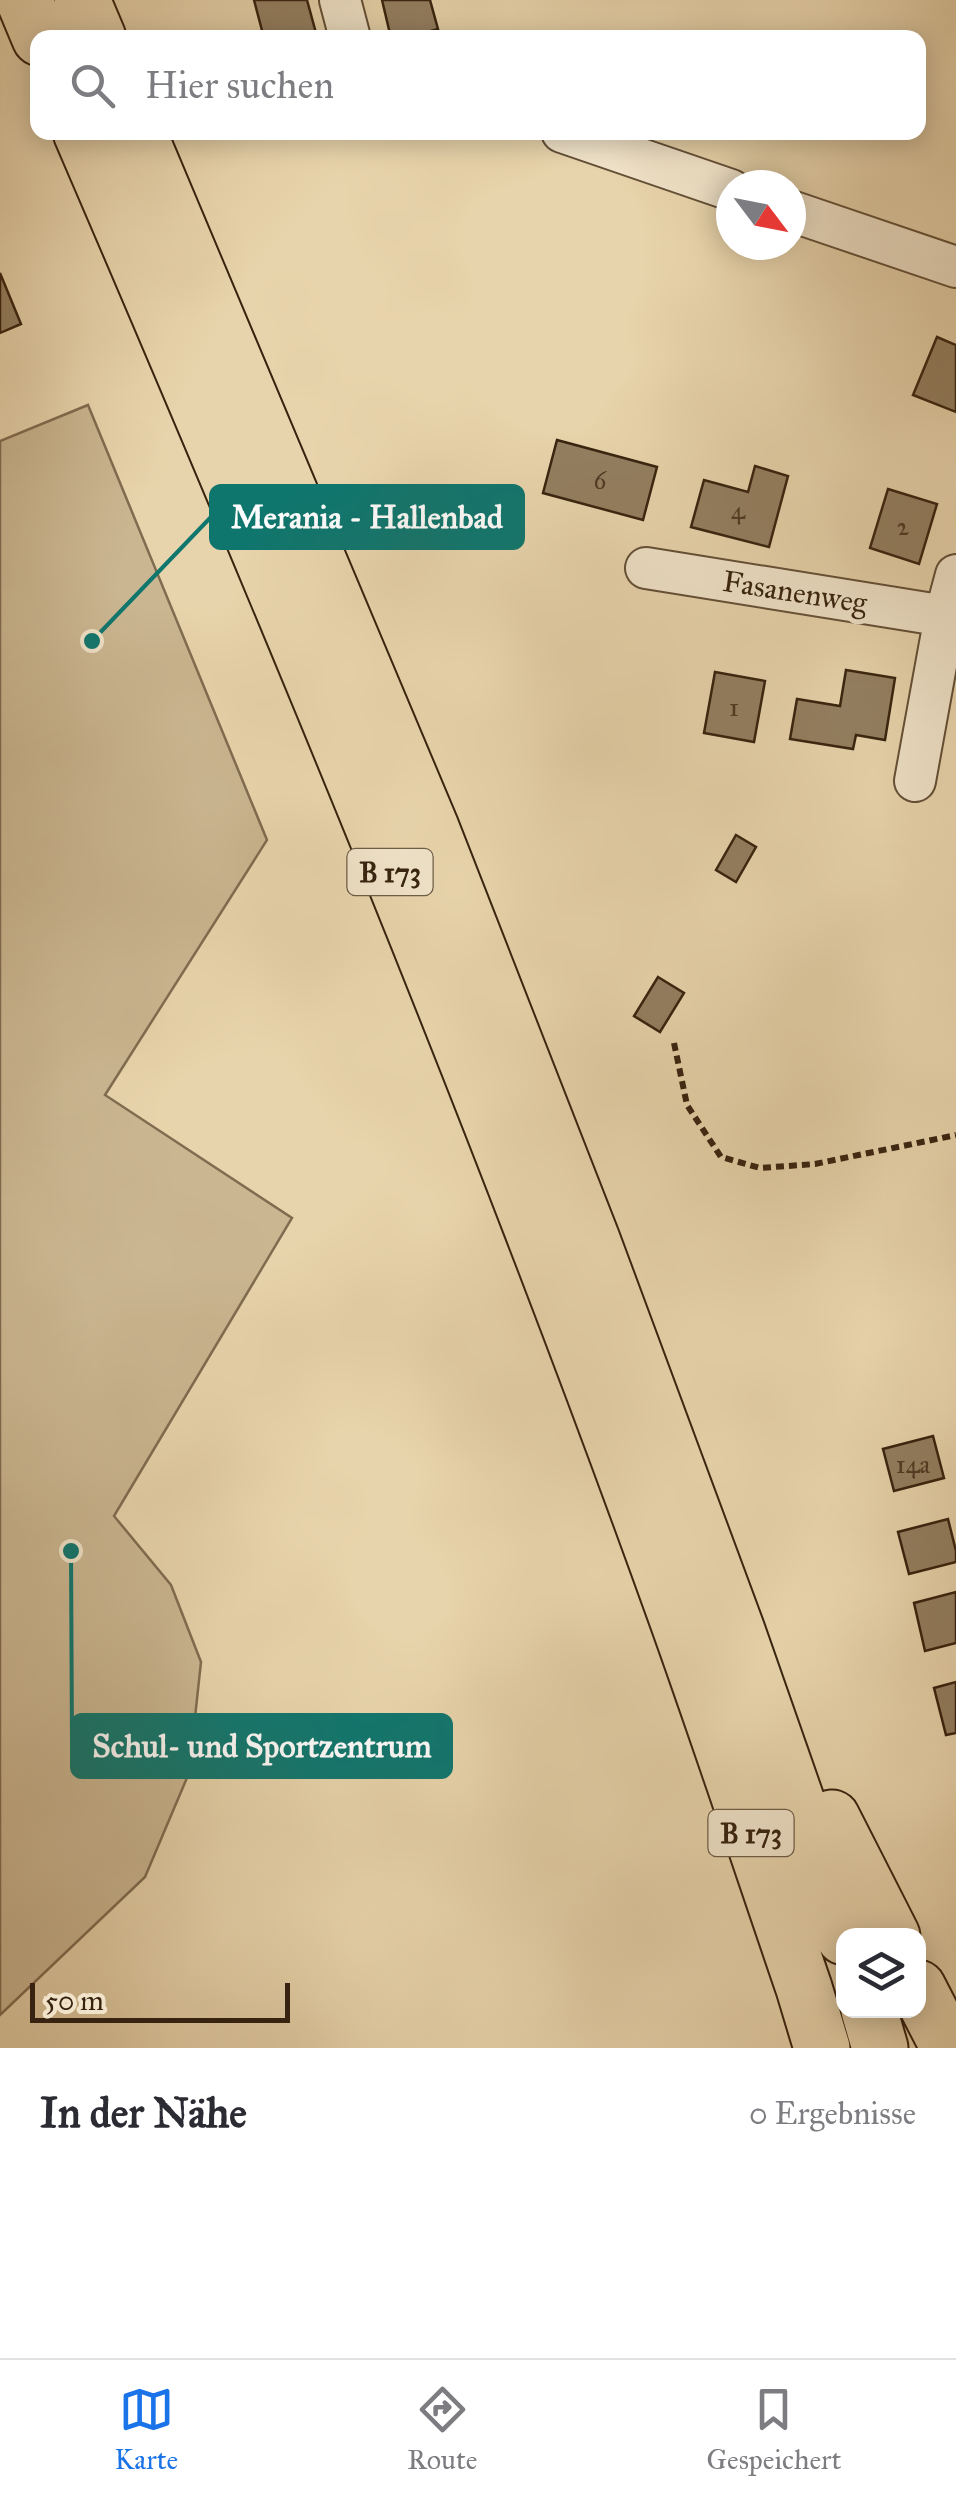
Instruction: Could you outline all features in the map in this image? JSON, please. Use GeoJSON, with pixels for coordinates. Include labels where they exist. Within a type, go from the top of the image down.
{"type":"FeatureCollection","features":[{"type":"Feature","properties":{"kind":"highway"},"geometry":{"type":"LineString","coordinates":[[24,0],[37,30]]}},
{"type":"Feature","properties":{"kind":"highway"},"geometry":{"type":"LineString","coordinates":[[82,0],[95,30]]}},
{"type":"Feature","properties":{"kind":"highway","name":"B 173"},"geometry":{"type":"LineString","coordinates":[[84,140],[381,848],[528,1219],[678,1620],[822,2048]]}},
{"type":"Feature","properties":{"kind":"highway","name":"B 173"},"geometry":{"type":"LineString","coordinates":[[141,140],[431,828],[592,1240],[737,1631],[841,1928]]}},
{"type":"Feature","properties":{"kind":"highway"},"geometry":{"type":"LineString","coordinates":[[737,1631],[888,1928]]}},
{"type":"Feature","properties":{"kind":"highway"},"geometry":{"type":"LineString","coordinates":[[926,2003],[949,2048]]}},
{"type":"Feature","properties":{"kind":"highway"},"geometry":{"type":"LineString","coordinates":[[871,2018],[880,2048]]}},
{"type":"Feature","properties":{"kind":"street"},"geometry":{"type":"LineString","coordinates":[[340,0],[348,30]]}},
{"type":"Feature","properties":{"kind":"street"},"geometry":{"type":"LineString","coordinates":[[585,140],[716,185]]}},
{"type":"Feature","properties":{"kind":"street"},"geometry":{"type":"LineString","coordinates":[[806,216],[956,268]]}},
{"type":"Feature","properties":{"kind":"street","name":"Fasanenweg"},"geometry":{"type":"LineString","coordinates":[[646,568],[945,616]]}},
{"type":"Feature","properties":{"kind":"street"},"geometry":{"type":"LineString","coordinates":[[915,781],[956,575]]}},
{"type":"Feature","properties":{"kind":"path"},"geometry":{"type":"LineString","coordinates":[[674,1043],[687,1105],[721,1157],[760,1168],[815,1164],[956,1135]]}},
{"type":"Feature","properties":{"kind":"shaded area"},"geometry":{"type":"Polygon","coordinates":[[[88,405],[267,840],[105,1095],[292,1218],[114,1516],[171,1585],[201,1662],[189,1773],[145,1877],[0,2015],[0,441],[88,405]]]}},
{"type":"Feature","properties":{"kind":"building"},"geometry":{"type":"Polygon","coordinates":[[[254,0],[307,0],[315,30],[262,30],[254,0]]]}},
{"type":"Feature","properties":{"kind":"building"},"geometry":{"type":"Polygon","coordinates":[[[382,0],[430,0],[438,29],[389,30],[382,0]]]}},
{"type":"Feature","properties":{"kind":"building"},"geometry":{"type":"Polygon","coordinates":[[[0,273],[21,324],[0,333],[0,273]]]}},
{"type":"Feature","properties":{"kind":"building"},"geometry":{"type":"Polygon","coordinates":[[[937,337],[956,345],[956,412],[913,395],[937,337]]]}},
{"type":"Feature","properties":{"kind":"building"},"geometry":{"type":"Polygon","coordinates":[[[557,440],[657,467],[643,520],[543,493],[557,440]]]}},
{"type":"Feature","properties":{"kind":"building"},"geometry":{"type":"Polygon","coordinates":[[[755,466],[788,476],[769,547],[691,527],[704,480],[748,492],[755,466]]]}},
{"type":"Feature","properties":{"kind":"building"},"geometry":{"type":"Polygon","coordinates":[[[888,489],[937,504],[919,564],[870,548],[888,489]]]}},
{"type":"Feature","properties":{"kind":"building"},"geometry":{"type":"Polygon","coordinates":[[[846,670],[895,678],[885,740],[856,735],[853,749],[790,739],[797,699],[840,706],[846,670]]]}},
{"type":"Feature","properties":{"kind":"building"},"geometry":{"type":"Polygon","coordinates":[[[715,672],[765,681],[754,742],[704,733],[715,672]]]}},
{"type":"Feature","properties":{"kind":"building"},"geometry":{"type":"Polygon","coordinates":[[[736,835],[756,847],[736,882],[716,870],[736,835]]]}},
{"type":"Feature","properties":{"kind":"building"},"geometry":{"type":"Polygon","coordinates":[[[658,977],[684,993],[660,1032],[634,1016],[658,977]]]}},
{"type":"Feature","properties":{"kind":"building"},"geometry":{"type":"Polygon","coordinates":[[[933,1436],[944,1478],[894,1491],[883,1449],[933,1436]]]}},
{"type":"Feature","properties":{"kind":"building"},"geometry":{"type":"Polygon","coordinates":[[[948,1519],[956,1562],[909,1574],[898,1532],[948,1519]]]}},
{"type":"Feature","properties":{"kind":"building"},"geometry":{"type":"Polygon","coordinates":[[[956,1592],[956,1643],[925,1651],[914,1603],[956,1592]]]}},
{"type":"Feature","properties":{"kind":"building"},"geometry":{"type":"Polygon","coordinates":[[[956,1682],[956,1733],[946,1735],[934,1688],[956,1682]]]}},
{"type":"Feature","properties":{"kind":"place","name":"Merania - Hallenbad"},"geometry":{"type":"Point","coordinates":[92,641]}},
{"type":"Feature","properties":{"kind":"place","name":"Schul- und Sportzentrum"},"geometry":{"type":"Point","coordinates":[71,1551]}}]}
